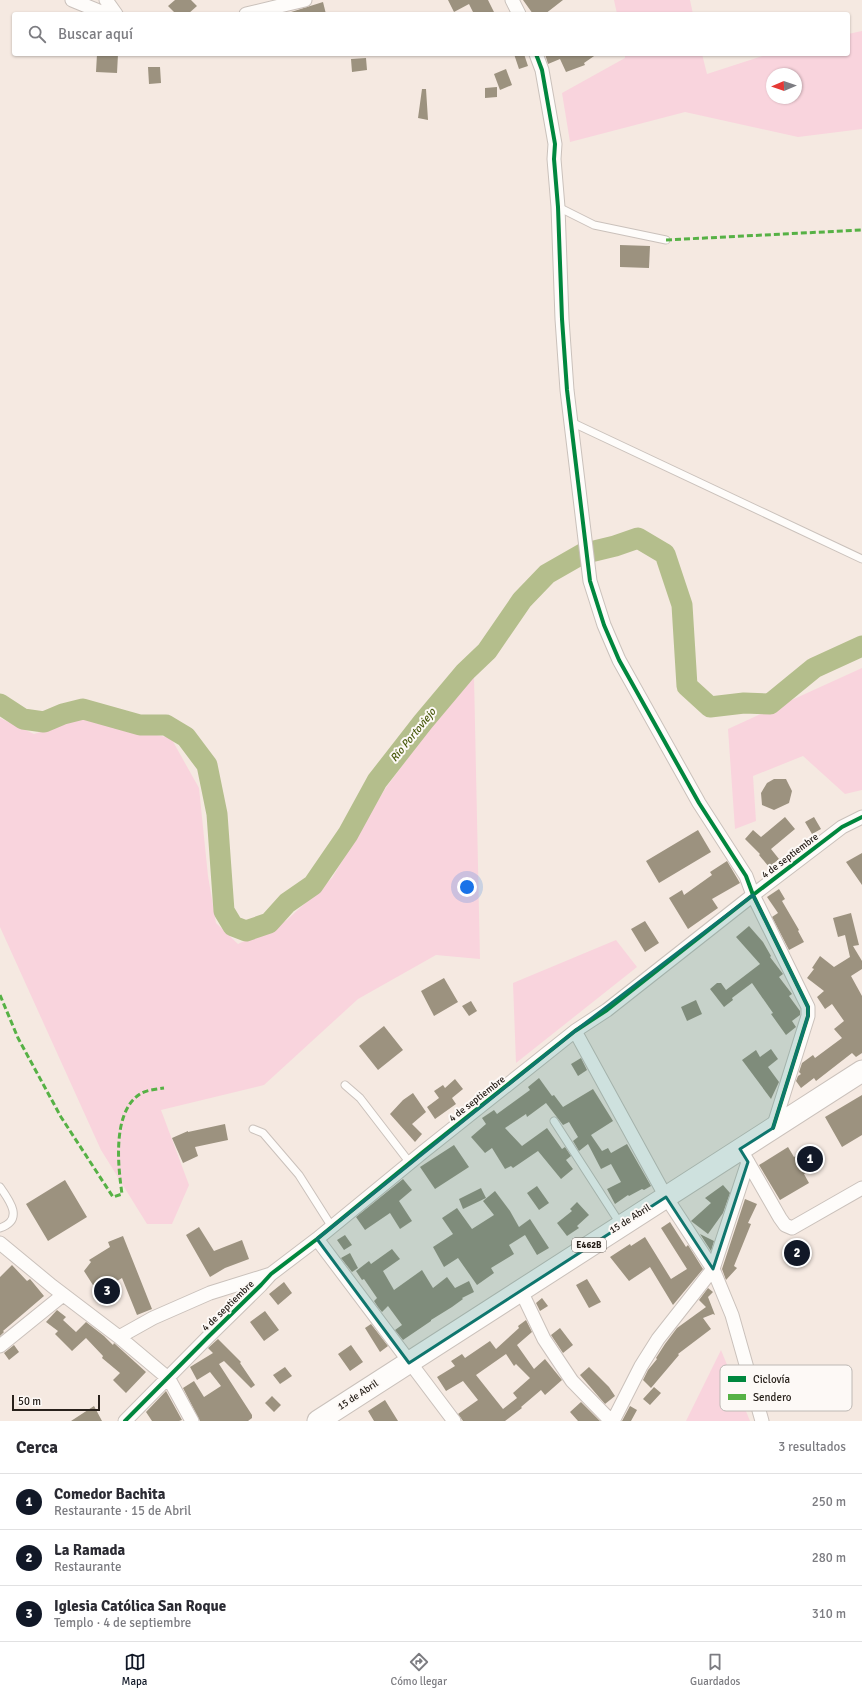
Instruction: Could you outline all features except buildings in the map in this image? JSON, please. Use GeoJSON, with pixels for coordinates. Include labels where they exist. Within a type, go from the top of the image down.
{"type":"FeatureCollection","features":[{"type":"Feature","properties":{"kind":"main road","name":"15 de Abril"},"geometry":{"type":"LineString","coordinates":[[318,1421],[621,1225],[666,1197],[744,1155],[773,1128],[862,1071]]}},
{"type":"Feature","properties":{"kind":"street"},"geometry":{"type":"LineString","coordinates":[[72,0],[101,12]]}},
{"type":"Feature","properties":{"kind":"street"},"geometry":{"type":"LineString","coordinates":[[106,0],[115,12]]}},
{"type":"Feature","properties":{"kind":"street"},"geometry":{"type":"LineString","coordinates":[[254,12],[304,0]]}},
{"type":"Feature","properties":{"kind":"street"},"geometry":{"type":"LineString","coordinates":[[512,0],[518,12]]}},
{"type":"Feature","properties":{"kind":"street"},"geometry":{"type":"LineString","coordinates":[[537,56],[542,70],[555,144],[554,159],[558,207],[562,319],[571,422],[585,529],[590,581],[604,625],[619,660],[699,804],[746,876],[753,895],[808,1007],[808,1016],[773,1128]]}},
{"type":"Feature","properties":{"kind":"street","name":"4 de septiembre"},"geometry":{"type":"LineString","coordinates":[[125,1421],[261,1285],[270,1274],[317,1239],[576,1031],[607,1010],[842,827],[862,817]]}},
{"type":"Feature","properties":{"kind":"street"},"geometry":{"type":"LineString","coordinates":[[576,1031],[666,1197],[713,1269],[732,1315],[746,1365]]}},
{"type":"Feature","properties":{"kind":"street"},"geometry":{"type":"LineString","coordinates":[[744,1155],[783,1222],[785,1225],[792,1228],[862,1188]]}},
{"type":"Feature","properties":{"kind":"street"},"geometry":{"type":"LineString","coordinates":[[521,1291],[544,1339],[572,1380],[612,1421],[641,1366],[658,1339],[713,1269],[744,1155]]}},
{"type":"Feature","properties":{"kind":"street"},"geometry":{"type":"LineString","coordinates":[[317,1239],[454,1421]]}},
{"type":"Feature","properties":{"kind":"street"},"geometry":{"type":"LineString","coordinates":[[0,1243],[63,1295],[119,1337],[168,1379],[192,1421]]}},
{"type":"Feature","properties":{"kind":"street"},"geometry":{"type":"LineString","coordinates":[[119,1337],[153,1318],[210,1294],[270,1274]]}},
{"type":"Feature","properties":{"kind":"street"},"geometry":{"type":"LineString","coordinates":[[0,1346],[63,1295]]}},
{"type":"Feature","properties":{"kind":"street"},"geometry":{"type":"LineString","coordinates":[[759,1411],[762,1421]]}},
{"type":"Feature","properties":{"kind":"lane"},"geometry":{"type":"LineString","coordinates":[[558,207],[594,224],[666,240]]}},
{"type":"Feature","properties":{"kind":"lane"},"geometry":{"type":"LineString","coordinates":[[571,422],[862,559]]}},
{"type":"Feature","properties":{"kind":"lane"},"geometry":{"type":"LineString","coordinates":[[345,1085],[360,1098],[410,1163]]}},
{"type":"Feature","properties":{"kind":"lane"},"geometry":{"type":"LineString","coordinates":[[554,1121],[621,1225]]}},
{"type":"Feature","properties":{"kind":"lane"},"geometry":{"type":"LineString","coordinates":[[253,1129],[263,1133],[299,1175],[332,1227]]}},
{"type":"Feature","properties":{"kind":"lane"},"geometry":{"type":"LineString","coordinates":[[0,1187],[14,1214],[13,1220],[7,1226],[0,1228]]}},
{"type":"Feature","properties":{"kind":"highlighted area"},"geometry":{"type":"Polygon","coordinates":[[[753,895],[808,1007],[808,1016],[773,1128],[740,1149],[748,1162],[713,1269],[666,1197],[409,1363],[317,1239],[575,1031],[753,895]]]}},
{"type":"Feature","properties":{"kind":"shaded area"},"geometry":{"type":"Polygon","coordinates":[[[614,0],[690,0],[693,12],[617,12],[614,0]]]}},
{"type":"Feature","properties":{"kind":"shaded area"},"geometry":{"type":"Polygon","coordinates":[[[862,31],[862,129],[798,137],[685,112],[570,142],[562,93],[625,58],[625,56],[702,56],[707,74],[763,56],[850,56],[850,34],[862,31]]]}},
{"type":"Feature","properties":{"kind":"shaded area"},"geometry":{"type":"Polygon","coordinates":[[[862,668],[862,790],[845,794],[803,756],[753,776],[756,821],[735,829],[728,729],[862,668]]]}},
{"type":"Feature","properties":{"kind":"shaded area"},"geometry":{"type":"Polygon","coordinates":[[[474,677],[480,959],[436,955],[358,999],[264,1085],[161,1110],[189,1185],[172,1224],[147,1224],[101,1150],[0,927],[0,718],[34,734],[81,719],[171,738],[199,788],[208,876],[216,923],[238,944],[287,920],[332,878],[385,789],[427,732],[474,677]]]}},
{"type":"Feature","properties":{"kind":"shaded area"},"geometry":{"type":"Polygon","coordinates":[[[616,940],[637,967],[516,1063],[513,983],[616,940]]]}},
{"type":"Feature","properties":{"kind":"shaded area"},"geometry":{"type":"Polygon","coordinates":[[[721,1350],[727,1365],[720,1365],[720,1411],[746,1411],[750,1421],[686,1421],[721,1350]]]}},
{"type":"Feature","properties":{"kind":"waterway","name":"Río Portoviejo"},"geometry":{"type":"LineString","coordinates":[[0,704],[23,719],[44,722],[63,714],[83,709],[140,725],[166,725],[186,737],[207,765],[217,814],[224,911],[233,926],[246,931],[269,923],[287,903],[313,885],[348,834],[377,781],[423,722],[465,672],[487,651],[522,600],[547,574],[582,554],[615,546],[638,538],[665,554],[682,605],[687,686],[710,707],[744,703],[770,704],[814,668],[862,646]]}},
{"type":"Feature","properties":{"kind":"marked path"},"geometry":{"type":"LineString","coordinates":[[666,240],[862,230]]}},
{"type":"Feature","properties":{"kind":"marked path"},"geometry":{"type":"LineString","coordinates":[[0,995],[18,1038],[61,1117],[113,1197],[122,1194],[119,1169],[119,1140],[125,1113],[131,1102],[140,1094],[164,1088]]}},
{"type":"Feature","properties":{"kind":"cycle path"},"geometry":{"type":"LineString","coordinates":[[537,56],[542,70],[555,144],[554,159],[558,207],[562,319],[567,390],[590,581],[604,625],[619,660],[699,803],[746,876],[753,895],[808,1007],[808,1016],[773,1128]]}},
{"type":"Feature","properties":{"kind":"cycle path"},"geometry":{"type":"LineString","coordinates":[[125,1421],[271,1274],[317,1239],[423,1152],[575,1031],[607,1010],[842,827],[862,817]]}},
{"type":"Feature","properties":{"kind":"place","name":"Comedor Bachita"},"geometry":{"type":"Point","coordinates":[810,1159]}},
{"type":"Feature","properties":{"kind":"place","name":"La Ramada"},"geometry":{"type":"Point","coordinates":[797,1253]}},
{"type":"Feature","properties":{"kind":"place","name":"Iglesia Católica San Roque"},"geometry":{"type":"Point","coordinates":[107,1291]}}]}
